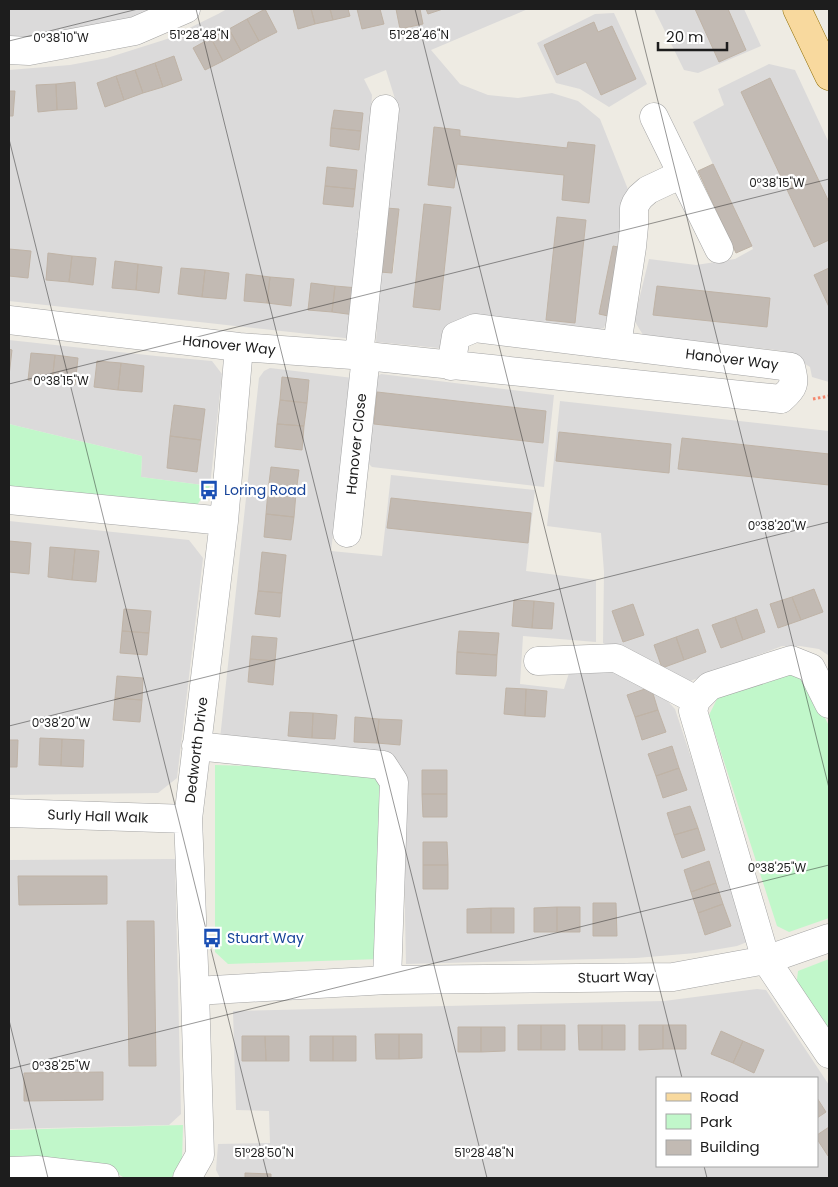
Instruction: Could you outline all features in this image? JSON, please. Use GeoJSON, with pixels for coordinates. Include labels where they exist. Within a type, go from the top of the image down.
{"type":"FeatureCollection","features":[{"type":"Feature","properties":{"kind":"main road"},"geometry":{"type":"LineString","coordinates":[[797,9],[829,76]]}},
{"type":"Feature","properties":{"kind":"street"},"geometry":{"type":"LineString","coordinates":[[9,50],[29,51],[135,31],[186,9]]}},
{"type":"Feature","properties":{"kind":"street","name":"Hanover Close"},"geometry":{"type":"LineString","coordinates":[[346,533],[385,109]]}},
{"type":"Feature","properties":{"kind":"street"},"geometry":{"type":"LineString","coordinates":[[654,117],[719,249]]}},
{"type":"Feature","properties":{"kind":"street"},"geometry":{"type":"LineString","coordinates":[[617,345],[632,247],[634,208],[640,197],[648,190],[682,174]]}},
{"type":"Feature","properties":{"kind":"street","name":"Hanover Way"},"geometry":{"type":"LineString","coordinates":[[9,320],[239,347],[362,356],[451,366],[781,399],[792,389],[794,380],[791,366],[475,328],[456,336],[451,366]]}},
{"type":"Feature","properties":{"kind":"street","name":"Dedworth Drive"},"geometry":{"type":"LineString","coordinates":[[193,1167],[195,991],[188,819],[224,521],[239,347]]}},
{"type":"Feature","properties":{"kind":"street"},"geometry":{"type":"LineString","coordinates":[[9,500],[224,521]]}},
{"type":"Feature","properties":{"kind":"street"},"geometry":{"type":"LineString","coordinates":[[538,661],[616,658],[696,700]]}},
{"type":"Feature","properties":{"kind":"street"},"geometry":{"type":"LineString","coordinates":[[829,704],[811,668],[791,660],[710,686],[696,700],[693,711],[766,960],[829,1054]]}},
{"type":"Feature","properties":{"kind":"street"},"geometry":{"type":"LineString","coordinates":[[196,746],[383,765],[394,782],[387,980]]}},
{"type":"Feature","properties":{"kind":"street","name":"Surly Hall Walk"},"geometry":{"type":"LineString","coordinates":[[9,813],[188,819]]}},
{"type":"Feature","properties":{"kind":"street","name":"Stuart Way"},"geometry":{"type":"LineString","coordinates":[[195,991],[387,980],[673,976],[766,960],[829,938]]}},
{"type":"Feature","properties":{"kind":"street"},"geometry":{"type":"LineString","coordinates":[[9,1171],[105,1178]]}},
{"type":"Feature","properties":{"kind":"shaded area"},"geometry":{"type":"Polygon","coordinates":[[[9,9],[156,9],[97,28],[46,36],[9,37],[9,9]]]}},
{"type":"Feature","properties":{"kind":"shaded area"},"geometry":{"type":"Polygon","coordinates":[[[227,9],[528,9],[431,50],[460,84],[488,95],[518,98],[552,93],[578,101],[600,119],[631,197],[604,328],[592,331],[452,323],[439,348],[376,342],[380,272],[393,273],[399,210],[386,208],[396,102],[386,70],[364,79],[372,95],[365,220],[356,232],[364,239],[354,339],[9,301],[9,70],[70,65],[107,58],[167,39],[227,9]]]}},
{"type":"Feature","properties":{"kind":"shaded area"},"geometry":{"type":"Polygon","coordinates":[[[654,9],[744,9],[761,46],[698,73],[684,70],[654,9]]]}},
{"type":"Feature","properties":{"kind":"shaded area"},"geometry":{"type":"Polygon","coordinates":[[[614,13],[647,84],[609,107],[580,89],[556,83],[537,43],[595,14],[614,13]]]}},
{"type":"Feature","properties":{"kind":"shaded area"},"geometry":{"type":"Polygon","coordinates":[[[769,64],[795,70],[829,143],[829,382],[812,377],[810,367],[784,351],[643,335],[634,320],[649,259],[696,265],[735,259],[753,249],[693,122],[724,105],[718,89],[769,64]]]}},
{"type":"Feature","properties":{"kind":"shaded area"},"geometry":{"type":"Polygon","coordinates":[[[9,340],[212,361],[222,374],[210,486],[141,477],[142,456],[9,424],[9,340]]]}},
{"type":"Feature","properties":{"kind":"shaded area"},"geometry":{"type":"Polygon","coordinates":[[[270,368],[353,378],[331,551],[382,556],[391,475],[535,490],[526,571],[596,580],[596,642],[523,636],[520,684],[564,689],[569,673],[594,661],[652,685],[675,709],[750,936],[747,942],[737,946],[696,953],[636,958],[406,964],[402,770],[219,748],[259,378],[264,371],[270,368]]]}},
{"type":"Feature","properties":{"kind":"shaded area"},"geometry":{"type":"Polygon","coordinates":[[[381,374],[554,395],[544,487],[372,467],[363,458],[372,380],[381,374]]]}},
{"type":"Feature","properties":{"kind":"shaded area"},"geometry":{"type":"Polygon","coordinates":[[[560,401],[829,431],[829,659],[828,655],[819,649],[782,646],[685,683],[672,681],[603,643],[604,572],[601,533],[547,526],[560,401]]]}},
{"type":"Feature","properties":{"kind":"shaded area"},"geometry":{"type":"Polygon","coordinates":[[[9,521],[189,540],[203,558],[177,778],[158,793],[9,795],[9,521]]]}},
{"type":"Feature","properties":{"kind":"shaded area"},"geometry":{"type":"Polygon","coordinates":[[[175,859],[181,1114],[169,1125],[9,1129],[9,860],[175,859]]]}},
{"type":"Feature","properties":{"kind":"shaded area"},"geometry":{"type":"Polygon","coordinates":[[[757,989],[766,990],[829,1085],[829,1178],[220,1178],[216,1170],[218,1144],[270,1143],[269,1111],[236,1110],[233,1011],[664,1001],[757,989]]]}},
{"type":"Feature","properties":{"kind":"green space"},"geometry":{"type":"Polygon","coordinates":[[[9,424],[142,456],[141,477],[210,486],[193,511],[9,495],[9,424]]]}},
{"type":"Feature","properties":{"kind":"green space"},"geometry":{"type":"Polygon","coordinates":[[[786,672],[806,679],[829,726],[829,918],[789,932],[777,926],[709,715],[718,697],[786,672]]]}},
{"type":"Feature","properties":{"kind":"green space"},"geometry":{"type":"Polygon","coordinates":[[[215,765],[377,770],[386,787],[380,959],[228,964],[215,952],[215,765]]]}},
{"type":"Feature","properties":{"kind":"green space"},"geometry":{"type":"Polygon","coordinates":[[[829,959],[829,1036],[796,988],[798,971],[829,959]]]}},
{"type":"Feature","properties":{"kind":"green space"},"geometry":{"type":"Polygon","coordinates":[[[183,1125],[182,1162],[171,1178],[125,1178],[110,1170],[37,1156],[9,1157],[9,1130],[183,1125]]]}},
{"type":"Feature","properties":{"kind":"building"},"geometry":{"type":"Polygon","coordinates":[[[265,9],[277,32],[259,41],[247,19],[265,9]]]}},
{"type":"Feature","properties":{"kind":"building"},"geometry":{"type":"Polygon","coordinates":[[[293,9],[311,9],[315,24],[298,29],[293,9]]]}},
{"type":"Feature","properties":{"kind":"building"},"geometry":{"type":"Polygon","coordinates":[[[311,9],[330,9],[333,20],[315,24],[311,9]]]}},
{"type":"Feature","properties":{"kind":"building"},"geometry":{"type":"Polygon","coordinates":[[[330,9],[348,9],[350,16],[333,20],[330,9]]]}},
{"type":"Feature","properties":{"kind":"building"},"geometry":{"type":"Polygon","coordinates":[[[357,9],[380,9],[384,24],[362,29],[357,9]]]}},
{"type":"Feature","properties":{"kind":"building"},"geometry":{"type":"Polygon","coordinates":[[[396,9],[420,9],[423,24],[400,29],[396,9]]]}},
{"type":"Feature","properties":{"kind":"building"},"geometry":{"type":"Polygon","coordinates":[[[426,9],[443,9],[428,14],[426,9]]]}},
{"type":"Feature","properties":{"kind":"building"},"geometry":{"type":"Polygon","coordinates":[[[695,9],[728,9],[746,50],[719,62],[695,9]]]}},
{"type":"Feature","properties":{"kind":"building"},"geometry":{"type":"Polygon","coordinates":[[[247,19],[259,41],[241,51],[229,29],[247,19]]]}},
{"type":"Feature","properties":{"kind":"building"},"geometry":{"type":"Polygon","coordinates":[[[594,22],[598,32],[612,26],[636,79],[601,95],[586,62],[557,75],[544,45],[594,22]]]}},
{"type":"Feature","properties":{"kind":"building"},"geometry":{"type":"Polygon","coordinates":[[[229,29],[241,51],[223,61],[211,38],[229,29]]]}},
{"type":"Feature","properties":{"kind":"building"},"geometry":{"type":"Polygon","coordinates":[[[211,38],[223,61],[205,70],[193,48],[211,38]]]}},
{"type":"Feature","properties":{"kind":"building"},"geometry":{"type":"Polygon","coordinates":[[[174,56],[182,80],[163,87],[155,63],[174,56]]]}},
{"type":"Feature","properties":{"kind":"building"},"geometry":{"type":"Polygon","coordinates":[[[155,63],[163,87],[143,93],[135,70],[155,63]]]}},
{"type":"Feature","properties":{"kind":"building"},"geometry":{"type":"Polygon","coordinates":[[[135,70],[143,93],[124,100],[116,76],[135,70]]]}},
{"type":"Feature","properties":{"kind":"building"},"geometry":{"type":"Polygon","coordinates":[[[116,76],[124,100],[105,107],[97,83],[116,76]]]}},
{"type":"Feature","properties":{"kind":"building"},"geometry":{"type":"Polygon","coordinates":[[[770,78],[829,202],[829,240],[814,247],[741,92],[770,78]]]}},
{"type":"Feature","properties":{"kind":"building"},"geometry":{"type":"Polygon","coordinates":[[[75,82],[77,109],[57,110],[56,84],[75,82]]]}},
{"type":"Feature","properties":{"kind":"building"},"geometry":{"type":"Polygon","coordinates":[[[56,84],[57,110],[38,112],[36,85],[56,84]]]}},
{"type":"Feature","properties":{"kind":"building"},"geometry":{"type":"Polygon","coordinates":[[[9,91],[15,91],[13,116],[9,116],[9,91]]]}},
{"type":"Feature","properties":{"kind":"building"},"geometry":{"type":"Polygon","coordinates":[[[334,110],[363,113],[361,131],[331,128],[334,110]]]}},
{"type":"Feature","properties":{"kind":"building"},"geometry":{"type":"Polygon","coordinates":[[[434,127],[460,130],[460,136],[567,148],[568,142],[595,145],[589,203],[562,200],[564,175],[457,164],[454,188],[428,185],[434,127]]]}},
{"type":"Feature","properties":{"kind":"building"},"geometry":{"type":"Polygon","coordinates":[[[331,128],[361,131],[359,150],[330,146],[331,128]]]}},
{"type":"Feature","properties":{"kind":"building"},"geometry":{"type":"Polygon","coordinates":[[[713,164],[752,246],[736,253],[698,171],[713,164]]]}},
{"type":"Feature","properties":{"kind":"building"},"geometry":{"type":"Polygon","coordinates":[[[327,167],[357,170],[355,189],[325,186],[327,167]]]}},
{"type":"Feature","properties":{"kind":"building"},"geometry":{"type":"Polygon","coordinates":[[[325,186],[355,189],[353,207],[323,204],[325,186]]]}},
{"type":"Feature","properties":{"kind":"building"},"geometry":{"type":"Polygon","coordinates":[[[424,204],[451,207],[440,310],[413,307],[424,204]]]}},
{"type":"Feature","properties":{"kind":"building"},"geometry":{"type":"Polygon","coordinates":[[[386,208],[399,209],[392,273],[380,272],[386,208]]]}},
{"type":"Feature","properties":{"kind":"building"},"geometry":{"type":"Polygon","coordinates":[[[557,217],[586,220],[575,323],[546,320],[557,217]]]}},
{"type":"Feature","properties":{"kind":"building"},"geometry":{"type":"Polygon","coordinates":[[[613,246],[623,248],[608,316],[599,314],[613,246]]]}},
{"type":"Feature","properties":{"kind":"building"},"geometry":{"type":"Polygon","coordinates":[[[9,249],[31,251],[28,278],[9,276],[9,249]]]}},
{"type":"Feature","properties":{"kind":"building"},"geometry":{"type":"Polygon","coordinates":[[[48,253],[72,256],[69,282],[46,280],[48,253]]]}},
{"type":"Feature","properties":{"kind":"building"},"geometry":{"type":"Polygon","coordinates":[[[72,256],[96,258],[93,285],[69,282],[72,256]]]}},
{"type":"Feature","properties":{"kind":"building"},"geometry":{"type":"Polygon","coordinates":[[[115,261],[138,264],[136,290],[112,288],[115,261]]]}},
{"type":"Feature","properties":{"kind":"building"},"geometry":{"type":"Polygon","coordinates":[[[138,264],[162,267],[159,293],[136,290],[138,264]]]}},
{"type":"Feature","properties":{"kind":"building"},"geometry":{"type":"Polygon","coordinates":[[[181,268],[205,270],[202,297],[178,294],[181,268]]]}},
{"type":"Feature","properties":{"kind":"building"},"geometry":{"type":"Polygon","coordinates":[[[829,268],[829,307],[814,275],[829,268]]]}},
{"type":"Feature","properties":{"kind":"building"},"geometry":{"type":"Polygon","coordinates":[[[205,270],[229,273],[226,299],[202,297],[205,270]]]}},
{"type":"Feature","properties":{"kind":"building"},"geometry":{"type":"Polygon","coordinates":[[[246,274],[270,277],[267,303],[244,301],[246,274]]]}},
{"type":"Feature","properties":{"kind":"building"},"geometry":{"type":"Polygon","coordinates":[[[270,277],[294,279],[291,306],[267,303],[270,277]]]}},
{"type":"Feature","properties":{"kind":"building"},"geometry":{"type":"Polygon","coordinates":[[[311,283],[335,286],[332,312],[308,310],[311,283]]]}},
{"type":"Feature","properties":{"kind":"building"},"geometry":{"type":"Polygon","coordinates":[[[335,286],[358,288],[355,315],[332,312],[335,286]]]}},
{"type":"Feature","properties":{"kind":"building"},"geometry":{"type":"Polygon","coordinates":[[[657,286],[770,298],[767,327],[653,315],[657,286]]]}},
{"type":"Feature","properties":{"kind":"building"},"geometry":{"type":"Polygon","coordinates":[[[9,349],[12,350],[9,376],[9,349]]]}},
{"type":"Feature","properties":{"kind":"building"},"geometry":{"type":"Polygon","coordinates":[[[31,353],[55,355],[52,382],[28,380],[31,353]]]}},
{"type":"Feature","properties":{"kind":"building"},"geometry":{"type":"Polygon","coordinates":[[[55,355],[78,358],[75,385],[52,382],[55,355]]]}},
{"type":"Feature","properties":{"kind":"building"},"geometry":{"type":"Polygon","coordinates":[[[97,361],[121,363],[118,390],[94,387],[97,361]]]}},
{"type":"Feature","properties":{"kind":"building"},"geometry":{"type":"Polygon","coordinates":[[[121,363],[144,366],[142,392],[118,390],[121,363]]]}},
{"type":"Feature","properties":{"kind":"building"},"geometry":{"type":"Polygon","coordinates":[[[282,377],[309,380],[307,403],[280,400],[282,377]]]}},
{"type":"Feature","properties":{"kind":"building"},"geometry":{"type":"Polygon","coordinates":[[[377,392],[546,411],[543,443],[374,424],[377,392]]]}},
{"type":"Feature","properties":{"kind":"building"},"geometry":{"type":"Polygon","coordinates":[[[280,400],[307,403],[304,426],[277,424],[280,400]]]}},
{"type":"Feature","properties":{"kind":"building"},"geometry":{"type":"Polygon","coordinates":[[[174,405],[205,409],[201,440],[170,436],[174,405]]]}},
{"type":"Feature","properties":{"kind":"building"},"geometry":{"type":"Polygon","coordinates":[[[277,424],[304,426],[302,450],[275,447],[277,424]]]}},
{"type":"Feature","properties":{"kind":"building"},"geometry":{"type":"Polygon","coordinates":[[[559,432],[671,444],[669,473],[556,461],[559,432]]]}},
{"type":"Feature","properties":{"kind":"building"},"geometry":{"type":"Polygon","coordinates":[[[170,436],[201,440],[197,472],[167,468],[170,436]]]}},
{"type":"Feature","properties":{"kind":"building"},"geometry":{"type":"Polygon","coordinates":[[[682,438],[829,454],[829,485],[678,469],[682,438]]]}},
{"type":"Feature","properties":{"kind":"building"},"geometry":{"type":"Polygon","coordinates":[[[271,467],[299,470],[296,493],[268,491],[271,467]]]}},
{"type":"Feature","properties":{"kind":"building"},"geometry":{"type":"Polygon","coordinates":[[[268,491],[296,493],[294,517],[266,514],[268,491]]]}},
{"type":"Feature","properties":{"kind":"building"},"geometry":{"type":"Polygon","coordinates":[[[391,498],[531,513],[528,543],[387,528],[391,498]]]}},
{"type":"Feature","properties":{"kind":"building"},"geometry":{"type":"Polygon","coordinates":[[[266,514],[294,517],[291,540],[264,537],[266,514]]]}},
{"type":"Feature","properties":{"kind":"building"},"geometry":{"type":"Polygon","coordinates":[[[9,541],[31,543],[29,574],[9,572],[9,541]]]}},
{"type":"Feature","properties":{"kind":"building"},"geometry":{"type":"Polygon","coordinates":[[[50,547],[75,549],[72,580],[48,577],[50,547]]]}},
{"type":"Feature","properties":{"kind":"building"},"geometry":{"type":"Polygon","coordinates":[[[75,549],[99,551],[96,582],[72,580],[75,549]]]}},
{"type":"Feature","properties":{"kind":"building"},"geometry":{"type":"Polygon","coordinates":[[[262,552],[286,555],[282,593],[258,591],[262,552]]]}},
{"type":"Feature","properties":{"kind":"building"},"geometry":{"type":"Polygon","coordinates":[[[814,589],[823,612],[801,620],[792,597],[814,589]]]}},
{"type":"Feature","properties":{"kind":"building"},"geometry":{"type":"Polygon","coordinates":[[[258,591],[282,593],[280,617],[255,614],[258,591]]]}},
{"type":"Feature","properties":{"kind":"building"},"geometry":{"type":"Polygon","coordinates":[[[792,597],[801,620],[778,628],[770,604],[792,597]]]}},
{"type":"Feature","properties":{"kind":"building"},"geometry":{"type":"Polygon","coordinates":[[[514,600],[534,601],[532,628],[512,626],[514,600]]]}},
{"type":"Feature","properties":{"kind":"building"},"geometry":{"type":"Polygon","coordinates":[[[534,601],[554,603],[552,629],[532,628],[534,601]]]}},
{"type":"Feature","properties":{"kind":"building"},"geometry":{"type":"Polygon","coordinates":[[[633,604],[644,635],[623,642],[612,611],[633,604]]]}},
{"type":"Feature","properties":{"kind":"building"},"geometry":{"type":"Polygon","coordinates":[[[124,609],[151,611],[149,633],[122,631],[124,609]]]}},
{"type":"Feature","properties":{"kind":"building"},"geometry":{"type":"Polygon","coordinates":[[[757,609],[765,632],[743,640],[735,617],[757,609]]]}},
{"type":"Feature","properties":{"kind":"building"},"geometry":{"type":"Polygon","coordinates":[[[735,617],[743,640],[721,648],[712,625],[735,617]]]}},
{"type":"Feature","properties":{"kind":"building"},"geometry":{"type":"Polygon","coordinates":[[[698,629],[706,652],[684,660],[676,637],[698,629]]]}},
{"type":"Feature","properties":{"kind":"building"},"geometry":{"type":"Polygon","coordinates":[[[122,631],[149,633],[147,655],[120,653],[122,631]]]}},
{"type":"Feature","properties":{"kind":"building"},"geometry":{"type":"Polygon","coordinates":[[[459,631],[499,633],[497,655],[457,652],[459,631]]]}},
{"type":"Feature","properties":{"kind":"building"},"geometry":{"type":"Polygon","coordinates":[[[252,636],[277,638],[275,661],[250,659],[252,636]]]}},
{"type":"Feature","properties":{"kind":"building"},"geometry":{"type":"Polygon","coordinates":[[[676,637],[684,660],[662,668],[654,645],[676,637]]]}},
{"type":"Feature","properties":{"kind":"building"},"geometry":{"type":"Polygon","coordinates":[[[457,652],[497,655],[496,676],[456,674],[457,652]]]}},
{"type":"Feature","properties":{"kind":"building"},"geometry":{"type":"Polygon","coordinates":[[[250,659],[275,661],[273,685],[248,682],[250,659]]]}},
{"type":"Feature","properties":{"kind":"building"},"geometry":{"type":"Polygon","coordinates":[[[117,676],[143,678],[142,700],[115,698],[117,676]]]}},
{"type":"Feature","properties":{"kind":"building"},"geometry":{"type":"Polygon","coordinates":[[[651,687],[658,710],[635,717],[627,695],[651,687]]]}},
{"type":"Feature","properties":{"kind":"building"},"geometry":{"type":"Polygon","coordinates":[[[506,688],[526,689],[525,716],[504,714],[506,688]]]}},
{"type":"Feature","properties":{"kind":"building"},"geometry":{"type":"Polygon","coordinates":[[[526,689],[547,691],[545,717],[525,716],[526,689]]]}},
{"type":"Feature","properties":{"kind":"building"},"geometry":{"type":"Polygon","coordinates":[[[115,698],[142,700],[140,722],[113,720],[115,698]]]}},
{"type":"Feature","properties":{"kind":"building"},"geometry":{"type":"Polygon","coordinates":[[[658,710],[666,732],[642,740],[635,717],[658,710]]]}},
{"type":"Feature","properties":{"kind":"building"},"geometry":{"type":"Polygon","coordinates":[[[290,712],[313,713],[312,738],[288,736],[290,712]]]}},
{"type":"Feature","properties":{"kind":"building"},"geometry":{"type":"Polygon","coordinates":[[[313,713],[337,715],[335,739],[312,738],[313,713]]]}},
{"type":"Feature","properties":{"kind":"building"},"geometry":{"type":"Polygon","coordinates":[[[355,717],[379,719],[377,743],[354,742],[355,717]]]}},
{"type":"Feature","properties":{"kind":"building"},"geometry":{"type":"Polygon","coordinates":[[[379,719],[402,720],[400,745],[377,743],[379,719]]]}},
{"type":"Feature","properties":{"kind":"building"},"geometry":{"type":"Polygon","coordinates":[[[40,738],[62,739],[61,766],[39,765],[40,738]]]}},
{"type":"Feature","properties":{"kind":"building"},"geometry":{"type":"Polygon","coordinates":[[[62,739],[84,740],[83,767],[61,766],[62,739]]]}},
{"type":"Feature","properties":{"kind":"building"},"geometry":{"type":"Polygon","coordinates":[[[9,740],[18,740],[17,767],[9,767],[9,740]]]}},
{"type":"Feature","properties":{"kind":"building"},"geometry":{"type":"Polygon","coordinates":[[[672,746],[679,768],[656,776],[648,754],[672,746]]]}},
{"type":"Feature","properties":{"kind":"building"},"geometry":{"type":"Polygon","coordinates":[[[679,768],[687,790],[663,798],[656,776],[679,768]]]}},
{"type":"Feature","properties":{"kind":"building"},"geometry":{"type":"Polygon","coordinates":[[[422,770],[447,770],[447,794],[422,794],[422,770]]]}},
{"type":"Feature","properties":{"kind":"building"},"geometry":{"type":"Polygon","coordinates":[[[422,794],[447,794],[447,817],[423,817],[422,794]]]}},
{"type":"Feature","properties":{"kind":"building"},"geometry":{"type":"Polygon","coordinates":[[[690,806],[698,828],[674,835],[667,813],[690,806]]]}},
{"type":"Feature","properties":{"kind":"building"},"geometry":{"type":"Polygon","coordinates":[[[698,828],[705,850],[682,858],[674,835],[698,828]]]}},
{"type":"Feature","properties":{"kind":"building"},"geometry":{"type":"Polygon","coordinates":[[[423,842],[447,842],[448,865],[423,865],[423,842]]]}},
{"type":"Feature","properties":{"kind":"building"},"geometry":{"type":"Polygon","coordinates":[[[709,861],[716,883],[691,892],[684,870],[709,861]]]}},
{"type":"Feature","properties":{"kind":"building"},"geometry":{"type":"Polygon","coordinates":[[[423,865],[448,865],[448,889],[423,889],[423,865]]]}},
{"type":"Feature","properties":{"kind":"building"},"geometry":{"type":"Polygon","coordinates":[[[18,876],[107,876],[107,904],[19,905],[18,876]]]}},
{"type":"Feature","properties":{"kind":"building"},"geometry":{"type":"Polygon","coordinates":[[[716,883],[723,904],[698,913],[691,892],[716,883]]]}},
{"type":"Feature","properties":{"kind":"building"},"geometry":{"type":"Polygon","coordinates":[[[593,903],[616,903],[617,936],[593,936],[593,903]]]}},
{"type":"Feature","properties":{"kind":"building"},"geometry":{"type":"Polygon","coordinates":[[[723,904],[731,926],[705,935],[698,913],[723,904]]]}},
{"type":"Feature","properties":{"kind":"building"},"geometry":{"type":"Polygon","coordinates":[[[557,907],[557,932],[534,932],[534,908],[557,907]]]}},
{"type":"Feature","properties":{"kind":"building"},"geometry":{"type":"Polygon","coordinates":[[[557,907],[580,907],[580,932],[557,932],[557,907]]]}},
{"type":"Feature","properties":{"kind":"building"},"geometry":{"type":"Polygon","coordinates":[[[491,908],[491,933],[467,933],[467,909],[491,908]]]}},
{"type":"Feature","properties":{"kind":"building"},"geometry":{"type":"Polygon","coordinates":[[[491,908],[514,908],[514,933],[491,933],[491,908]]]}},
{"type":"Feature","properties":{"kind":"building"},"geometry":{"type":"Polygon","coordinates":[[[127,921],[154,921],[156,1066],[129,1066],[127,921]]]}},
{"type":"Feature","properties":{"kind":"building"},"geometry":{"type":"Polygon","coordinates":[[[518,1025],[541,1025],[541,1050],[518,1050],[518,1025]]]}},
{"type":"Feature","properties":{"kind":"building"},"geometry":{"type":"Polygon","coordinates":[[[541,1025],[565,1025],[565,1050],[541,1050],[541,1025]]]}},
{"type":"Feature","properties":{"kind":"building"},"geometry":{"type":"Polygon","coordinates":[[[578,1025],[602,1025],[602,1050],[579,1050],[578,1025]]]}},
{"type":"Feature","properties":{"kind":"building"},"geometry":{"type":"Polygon","coordinates":[[[602,1025],[625,1025],[625,1050],[602,1050],[602,1025]]]}},
{"type":"Feature","properties":{"kind":"building"},"geometry":{"type":"Polygon","coordinates":[[[639,1025],[663,1025],[663,1049],[639,1050],[639,1025]]]}},
{"type":"Feature","properties":{"kind":"building"},"geometry":{"type":"Polygon","coordinates":[[[663,1025],[686,1025],[686,1049],[663,1049],[663,1025]]]}},
{"type":"Feature","properties":{"kind":"building"},"geometry":{"type":"Polygon","coordinates":[[[458,1027],[481,1027],[481,1052],[458,1052],[458,1027]]]}},
{"type":"Feature","properties":{"kind":"building"},"geometry":{"type":"Polygon","coordinates":[[[481,1027],[505,1027],[505,1051],[481,1052],[481,1027]]]}},
{"type":"Feature","properties":{"kind":"building"},"geometry":{"type":"Polygon","coordinates":[[[721,1031],[743,1041],[733,1063],[711,1054],[721,1031]]]}},
{"type":"Feature","properties":{"kind":"building"},"geometry":{"type":"Polygon","coordinates":[[[375,1034],[399,1034],[399,1059],[376,1059],[375,1034]]]}},
{"type":"Feature","properties":{"kind":"building"},"geometry":{"type":"Polygon","coordinates":[[[399,1034],[422,1034],[422,1058],[399,1059],[399,1034]]]}},
{"type":"Feature","properties":{"kind":"building"},"geometry":{"type":"Polygon","coordinates":[[[242,1036],[265,1036],[266,1061],[242,1061],[242,1036]]]}},
{"type":"Feature","properties":{"kind":"building"},"geometry":{"type":"Polygon","coordinates":[[[265,1036],[289,1036],[289,1061],[266,1061],[265,1036]]]}},
{"type":"Feature","properties":{"kind":"building"},"geometry":{"type":"Polygon","coordinates":[[[310,1036],[333,1036],[333,1061],[310,1061],[310,1036]]]}},
{"type":"Feature","properties":{"kind":"building"},"geometry":{"type":"Polygon","coordinates":[[[333,1036],[356,1036],[356,1061],[333,1061],[333,1036]]]}},
{"type":"Feature","properties":{"kind":"building"},"geometry":{"type":"Polygon","coordinates":[[[743,1041],[764,1050],[754,1073],[733,1063],[743,1041]]]}},
{"type":"Feature","properties":{"kind":"building"},"geometry":{"type":"Polygon","coordinates":[[[103,1072],[103,1100],[24,1101],[24,1073],[103,1072]]]}},
{"type":"Feature","properties":{"kind":"building"},"geometry":{"type":"Polygon","coordinates":[[[818,1100],[826,1112],[818,1117],[818,1100]]]}},
{"type":"Feature","properties":{"kind":"building"},"geometry":{"type":"Polygon","coordinates":[[[829,1127],[828,1156],[818,1141],[818,1134],[829,1127]]]}},
{"type":"Feature","properties":{"kind":"building"},"geometry":{"type":"Polygon","coordinates":[[[245,1173],[271,1174],[271,1178],[245,1178],[245,1173]]]}},
{"type":"Feature","properties":{"kind":"place","name":"Loring Road"},"geometry":{"type":"Point","coordinates":[209,490]}},
{"type":"Feature","properties":{"kind":"place","name":"Stuart Way"},"geometry":{"type":"Point","coordinates":[212,938]}}]}
